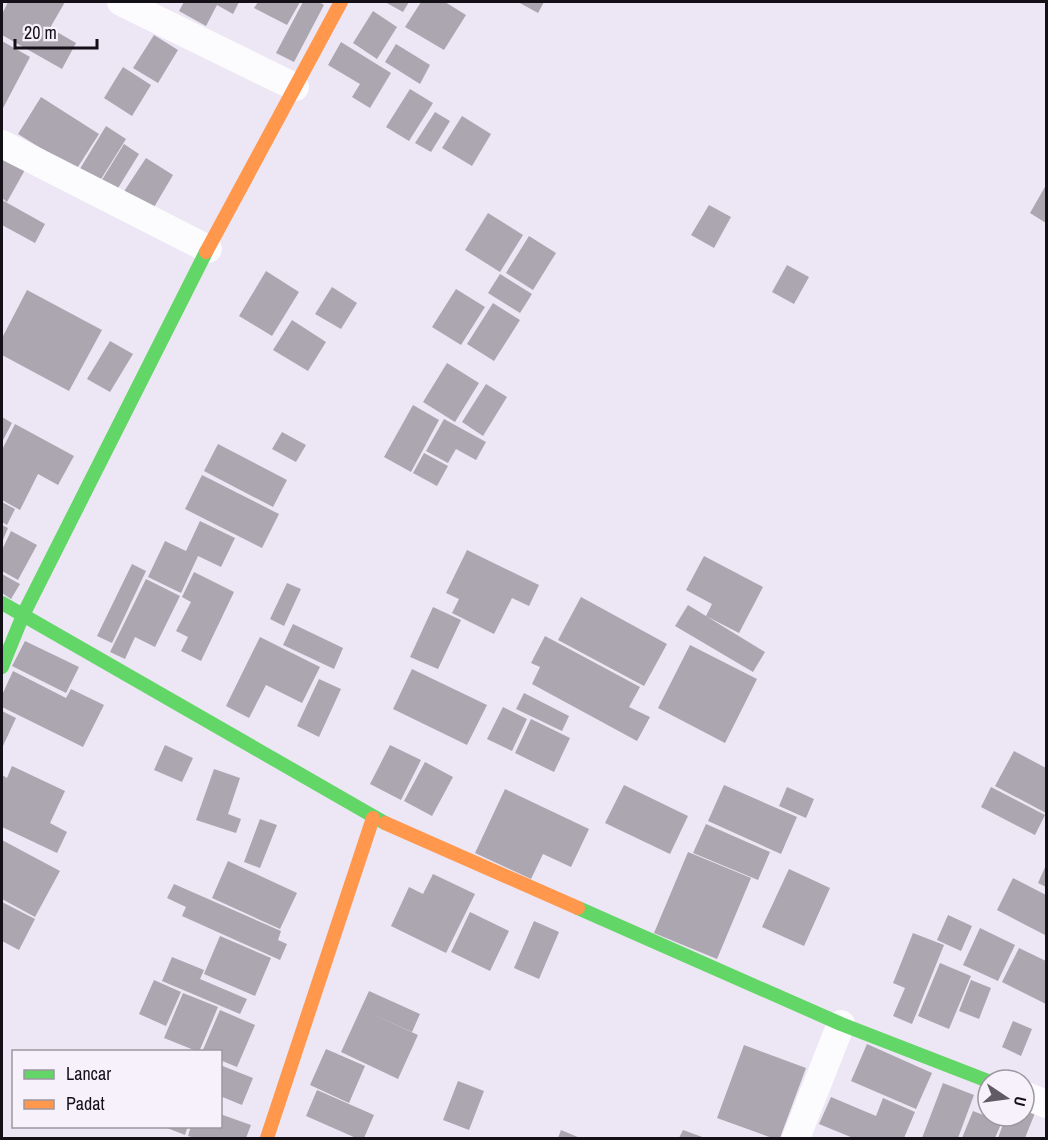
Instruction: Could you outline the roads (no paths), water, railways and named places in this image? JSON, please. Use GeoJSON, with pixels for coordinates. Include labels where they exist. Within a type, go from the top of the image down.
{"type":"FeatureCollection","features":[{"type":"Feature","properties":{"kind":"street"},"geometry":{"type":"LineString","coordinates":[[121,2],[295,87]]}},
{"type":"Feature","properties":{"kind":"street"},"geometry":{"type":"LineString","coordinates":[[2,667],[23,615],[208,249],[341,2]]}},
{"type":"Feature","properties":{"kind":"street"},"geometry":{"type":"LineString","coordinates":[[2,144],[208,249]]}},
{"type":"Feature","properties":{"kind":"street"},"geometry":{"type":"LineString","coordinates":[[2,603],[373,818],[841,1024],[976,1076]]}},
{"type":"Feature","properties":{"kind":"street"},"geometry":{"type":"LineString","coordinates":[[267,1138],[373,818]]}},
{"type":"Feature","properties":{"kind":"street"},"geometry":{"type":"LineString","coordinates":[[796,1138],[841,1024]]}}]}
